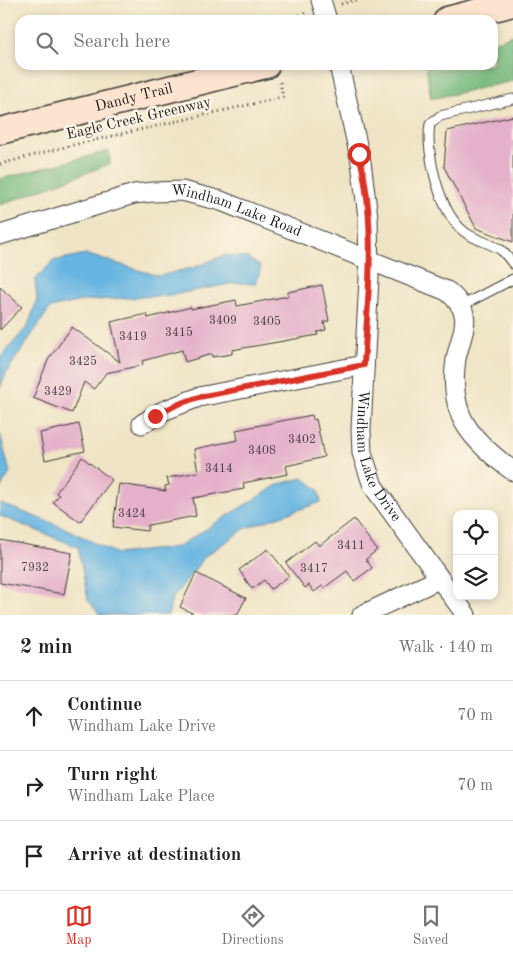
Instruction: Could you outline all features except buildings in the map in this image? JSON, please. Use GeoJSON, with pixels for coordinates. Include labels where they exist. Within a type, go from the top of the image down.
{"type":"FeatureCollection","features":[{"type":"Feature","properties":{"kind":"main road"},"geometry":{"type":"LineString","coordinates":[[468,15],[513,4]]}},
{"type":"Feature","properties":{"kind":"main road","name":"Dandy Trail"},"geometry":{"type":"LineString","coordinates":[[0,131],[246,70]]}},
{"type":"Feature","properties":{"kind":"street"},"geometry":{"type":"LineString","coordinates":[[321,0],[326,15]]}},
{"type":"Feature","properties":{"kind":"street","name":"Windham Lake Drive"},"geometry":{"type":"LineString","coordinates":[[340,70],[361,162],[368,217],[369,260],[361,436],[362,453],[373,486],[466,615]]}},
{"type":"Feature","properties":{"kind":"street","name":"Windham Lake Road"},"geometry":{"type":"LineString","coordinates":[[0,235],[134,194],[182,191],[221,201],[447,291],[456,298],[461,306]]}},
{"type":"Feature","properties":{"kind":"street"},"geometry":{"type":"LineString","coordinates":[[461,306],[466,323],[454,374],[454,392],[458,406],[465,424],[472,433],[501,462],[513,471]]}},
{"type":"Feature","properties":{"kind":"street"},"geometry":{"type":"LineString","coordinates":[[142,424],[162,412],[199,397],[364,365]]}},
{"type":"Feature","properties":{"kind":"street"},"geometry":{"type":"LineString","coordinates":[[362,615],[439,578]]}},
{"type":"Feature","properties":{"kind":"lane"},"geometry":{"type":"LineString","coordinates":[[513,100],[440,116],[430,124],[428,136],[436,187],[450,215],[465,232],[502,250],[513,264]]}},
{"type":"Feature","properties":{"kind":"lane"},"geometry":{"type":"LineString","coordinates":[[461,306],[510,280],[513,290]]}},
{"type":"Feature","properties":{"kind":"path","name":"Eagle Creek Greenway"},"geometry":{"type":"LineString","coordinates":[[0,164],[73,145],[283,97]]}},
{"type":"Feature","properties":{"kind":"green space"},"geometry":{"type":"Polygon","coordinates":[[[513,35],[513,81],[431,99],[427,70],[498,70],[498,40],[513,35]]]}},
{"type":"Feature","properties":{"kind":"green space"},"geometry":{"type":"Polygon","coordinates":[[[109,151],[110,164],[0,205],[0,179],[109,151]]]}},
{"type":"Feature","properties":{"kind":"water"},"geometry":{"type":"Polygon","coordinates":[[[85,254],[159,276],[195,267],[225,255],[248,258],[261,267],[256,284],[235,283],[172,295],[82,301],[50,308],[6,373],[0,389],[0,358],[28,326],[37,300],[35,280],[53,261],[85,254]]]}},
{"type":"Feature","properties":{"kind":"water"},"geometry":{"type":"Polygon","coordinates":[[[0,433],[10,473],[0,489],[0,433]]]}},
{"type":"Feature","properties":{"kind":"water"},"geometry":{"type":"Polygon","coordinates":[[[303,478],[318,489],[321,502],[246,528],[205,556],[172,599],[168,615],[100,615],[88,600],[78,547],[0,516],[0,503],[67,529],[117,554],[177,547],[279,484],[303,478]]]}},
{"type":"Feature","properties":{"kind":"route"},"geometry":{"type":"LineString","coordinates":[[155,416],[176,405],[199,397],[364,365],[369,278],[369,239],[368,217],[359,154]]}}]}
